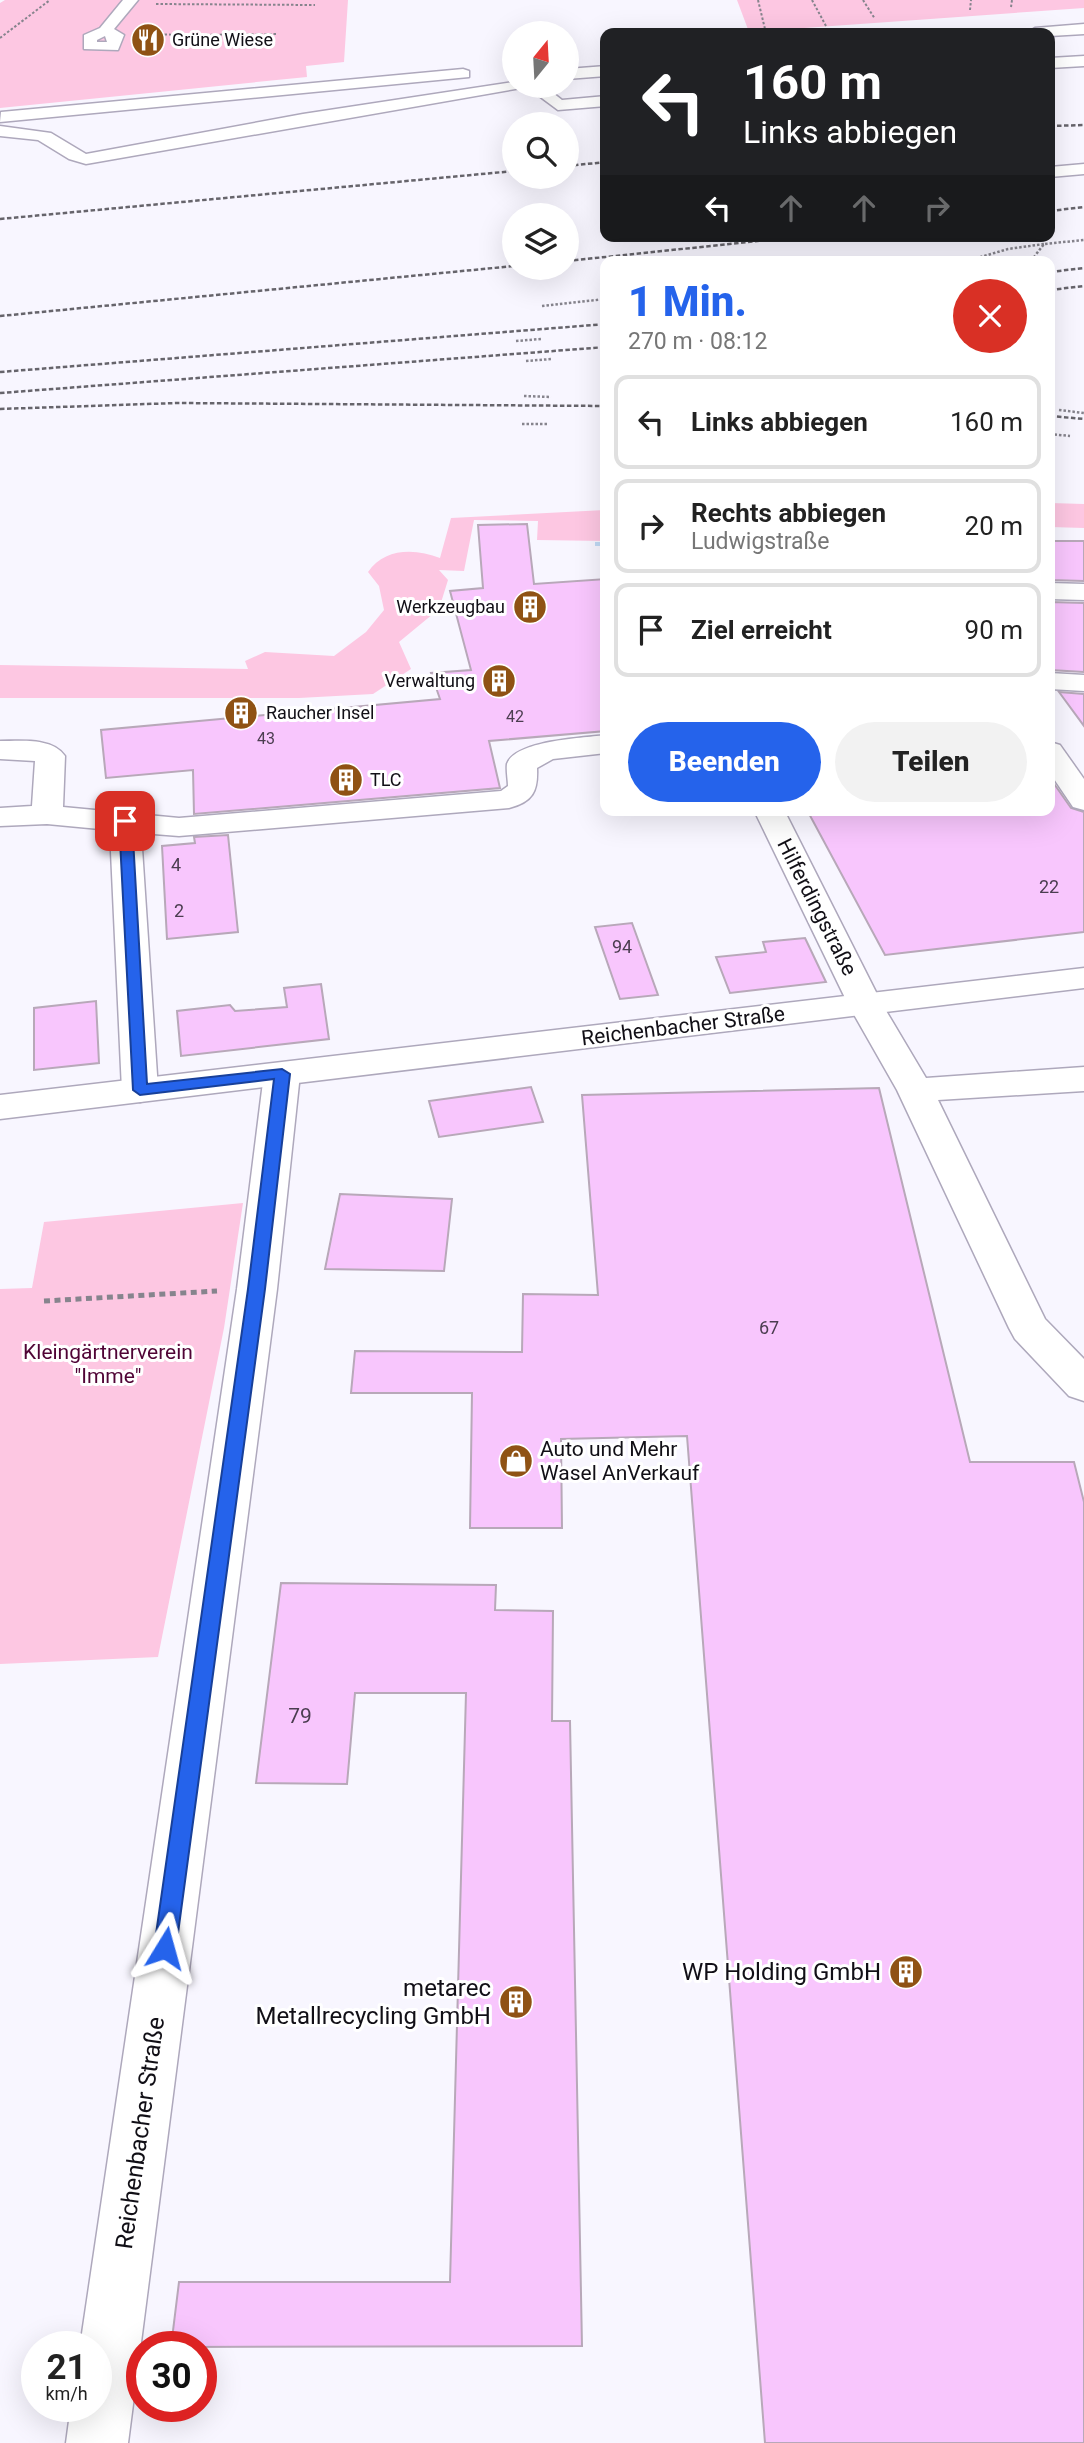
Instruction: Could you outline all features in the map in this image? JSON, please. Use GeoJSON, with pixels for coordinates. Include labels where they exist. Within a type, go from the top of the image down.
{"type":"FeatureCollection","features":[{"type":"Feature","properties":{"kind":"street"},"geometry":{"type":"LineString","coordinates":[[111,33],[138,2]]}},
{"type":"Feature","properties":{"kind":"street"},"geometry":{"type":"LineString","coordinates":[[1055,31],[1084,29]]}},
{"type":"Feature","properties":{"kind":"street"},"geometry":{"type":"LineString","coordinates":[[1055,43],[1084,40]]}},
{"type":"Feature","properties":{"kind":"street"},"geometry":{"type":"LineString","coordinates":[[1055,63],[1084,61]]}},
{"type":"Feature","properties":{"kind":"street"},"geometry":{"type":"LineString","coordinates":[[579,73],[600,71]]}},
{"type":"Feature","properties":{"kind":"street"},"geometry":{"type":"LineString","coordinates":[[0,117],[407,77],[502,83]]}},
{"type":"Feature","properties":{"kind":"street"},"geometry":{"type":"LineString","coordinates":[[579,83],[600,81]]}},
{"type":"Feature","properties":{"kind":"street"},"geometry":{"type":"LineString","coordinates":[[0,131],[39,136],[58,142],[69,155],[86,159],[303,119],[502,88]]}},
{"type":"Feature","properties":{"kind":"street"},"geometry":{"type":"LineString","coordinates":[[547,98],[558,105],[600,102]]}},
{"type":"Feature","properties":{"kind":"street"},"geometry":{"type":"LineString","coordinates":[[1055,172],[1084,169]]}},
{"type":"Feature","properties":{"kind":"street"},"geometry":{"type":"LineString","coordinates":[[1055,592],[1084,592]]}},
{"type":"Feature","properties":{"kind":"street"},"geometry":{"type":"LineString","coordinates":[[1055,681],[1084,683]]}},
{"type":"Feature","properties":{"kind":"street"},"geometry":{"type":"LineString","coordinates":[[0,817],[47,815],[179,827],[509,799],[523,789],[522,764],[546,751],[600,745]]}},
{"type":"Feature","properties":{"kind":"street"},"geometry":{"type":"LineString","coordinates":[[0,750],[34,750],[50,756],[47,815]]}},
{"type":"Feature","properties":{"kind":"street"},"geometry":{"type":"LineString","coordinates":[[1055,758],[1084,801]]}},
{"type":"Feature","properties":{"kind":"street","name":"Hilferdingstraße"},"geometry":{"type":"LineString","coordinates":[[772,816],[865,1004],[915,1090],[1029,1328],[1084,1385]]}},
{"type":"Feature","properties":{"kind":"street"},"geometry":{"type":"LineString","coordinates":[[125,821],[140,1090]]}},
{"type":"Feature","properties":{"kind":"street","name":"Reichenbacher Straße"},"geometry":{"type":"LineString","coordinates":[[0,1107],[1084,978]]}},
{"type":"Feature","properties":{"kind":"street","name":"Reichenbacher Straße"},"geometry":{"type":"LineString","coordinates":[[97,2443],[257,1289],[282,1074]]}},
{"type":"Feature","properties":{"kind":"street"},"geometry":{"type":"LineString","coordinates":[[915,1090],[1084,1079]]}},
{"type":"Feature","properties":{"kind":"path"},"geometry":{"type":"LineString","coordinates":[[0,38],[50,0]]}},
{"type":"Feature","properties":{"kind":"path"},"geometry":{"type":"LineString","coordinates":[[758,0],[765,28]]}},
{"type":"Feature","properties":{"kind":"path"},"geometry":{"type":"LineString","coordinates":[[812,0],[826,26]]}},
{"type":"Feature","properties":{"kind":"path"},"geometry":{"type":"LineString","coordinates":[[863,0],[875,19]]}},
{"type":"Feature","properties":{"kind":"path"},"geometry":{"type":"LineString","coordinates":[[970,10],[971,0]]}},
{"type":"Feature","properties":{"kind":"path"},"geometry":{"type":"LineString","coordinates":[[1011,7],[1012,0]]}},
{"type":"Feature","properties":{"kind":"path"},"geometry":{"type":"LineString","coordinates":[[138,2],[315,5]]}},
{"type":"Feature","properties":{"kind":"path"},"geometry":{"type":"LineString","coordinates":[[111,33],[276,34]]}},
{"type":"Feature","properties":{"kind":"path"},"geometry":{"type":"LineString","coordinates":[[179,43],[188,35]]}},
{"type":"Feature","properties":{"kind":"path"},"geometry":{"type":"LineString","coordinates":[[984,256],[1008,249],[1084,240]]}},
{"type":"Feature","properties":{"kind":"path"},"geometry":{"type":"LineString","coordinates":[[1035,256],[1044,244]]}},
{"type":"Feature","properties":{"kind":"path"},"geometry":{"type":"LineString","coordinates":[[542,306],[600,300]]}},
{"type":"Feature","properties":{"kind":"path"},"geometry":{"type":"LineString","coordinates":[[516,341],[541,339]]}},
{"type":"Feature","properties":{"kind":"path"},"geometry":{"type":"LineString","coordinates":[[526,361],[552,359]]}},
{"type":"Feature","properties":{"kind":"path"},"geometry":{"type":"LineString","coordinates":[[524,396],[551,397]]}},
{"type":"Feature","properties":{"kind":"path"},"geometry":{"type":"LineString","coordinates":[[1059,410],[1084,413]]}},
{"type":"Feature","properties":{"kind":"path"},"geometry":{"type":"LineString","coordinates":[[522,424],[549,424]]}},
{"type":"Feature","properties":{"kind":"path"},"geometry":{"type":"LineString","coordinates":[[1055,434],[1070,436]]}},
{"type":"Feature","properties":{"kind":"path"},"geometry":{"type":"LineString","coordinates":[[44,1301],[257,1289]]}},
{"type":"Feature","properties":{"kind":"green space"},"geometry":{"type":"Polygon","coordinates":[[[5,0],[348,0],[344,62],[306,66],[307,77],[0,108],[0,3],[5,0]]]}},
{"type":"Feature","properties":{"kind":"green space"},"geometry":{"type":"Polygon","coordinates":[[[737,0],[1084,0],[1084,8],[805,28],[748,28],[737,0]]]}},
{"type":"Feature","properties":{"kind":"green space"},"geometry":{"type":"Polygon","coordinates":[[[1055,503],[1084,504],[1084,528],[1055,527],[1055,503]]]}},
{"type":"Feature","properties":{"kind":"green space"},"geometry":{"type":"Polygon","coordinates":[[[600,510],[600,541],[537,540],[538,521],[474,520],[464,571],[439,570],[448,580],[439,609],[399,642],[411,669],[373,694],[299,698],[0,698],[0,665],[248,669],[245,661],[265,652],[334,656],[366,632],[384,610],[379,586],[368,572],[382,558],[401,552],[440,558],[451,518],[600,510]]]}},
{"type":"Feature","properties":{"kind":"green space","name":"Kleingärtnerverein \"Imme\""},"geometry":{"type":"Polygon","coordinates":[[[243,1203],[224,1328],[158,1657],[0,1664],[0,1289],[32,1288],[44,1222],[243,1203]]]}},
{"type":"Feature","properties":{"kind":"building"},"geometry":{"type":"Polygon","coordinates":[[[527,524],[534,584],[600,579],[600,732],[489,741],[500,788],[194,814],[193,770],[106,778],[101,730],[440,699],[431,673],[471,670],[450,591],[483,588],[478,525],[527,524]]]}},
{"type":"Feature","properties":{"kind":"building"},"geometry":{"type":"Polygon","coordinates":[[[1055,541],[1084,541],[1084,581],[1055,580],[1055,541]]]}},
{"type":"Feature","properties":{"kind":"building"},"geometry":{"type":"Polygon","coordinates":[[[1055,602],[1084,603],[1084,672],[1055,670],[1055,602]]]}},
{"type":"Feature","properties":{"kind":"building"},"geometry":{"type":"Polygon","coordinates":[[[1059,692],[1084,694],[1084,726],[1059,692]]]}},
{"type":"Feature","properties":{"kind":"building"},"geometry":{"type":"Polygon","coordinates":[[[1055,785],[1071,808],[1084,812],[1084,932],[885,955],[810,816],[1055,816],[1055,785]]]}},
{"type":"Feature","properties":{"kind":"building"},"geometry":{"type":"Polygon","coordinates":[[[228,835],[238,932],[167,939],[162,846],[195,843],[194,837],[228,835]]]}},
{"type":"Feature","properties":{"kind":"building"},"geometry":{"type":"Polygon","coordinates":[[[632,923],[658,995],[620,999],[595,927],[632,923]]]}},
{"type":"Feature","properties":{"kind":"building"},"geometry":{"type":"Polygon","coordinates":[[[805,938],[826,982],[730,993],[716,957],[766,952],[763,942],[805,938]]]}},
{"type":"Feature","properties":{"kind":"building"},"geometry":{"type":"Polygon","coordinates":[[[321,984],[329,1039],[181,1056],[177,1011],[230,1005],[235,1011],[287,1007],[284,988],[321,984]]]}},
{"type":"Feature","properties":{"kind":"building"},"geometry":{"type":"Polygon","coordinates":[[[96,1001],[99,1063],[34,1070],[34,1008],[96,1001]]]}},
{"type":"Feature","properties":{"kind":"building"},"geometry":{"type":"Polygon","coordinates":[[[531,1087],[543,1122],[439,1137],[429,1101],[531,1087]]]}},
{"type":"Feature","properties":{"kind":"building","name":"WP Holding GmbH"},"geometry":{"type":"Polygon","coordinates":[[[879,1088],[970,1462],[1074,1462],[1084,1502],[1084,2443],[765,2443],[687,1436],[561,1439],[562,1528],[470,1528],[472,1393],[351,1393],[355,1351],[522,1352],[523,1294],[598,1295],[582,1095],[879,1088]]]}},
{"type":"Feature","properties":{"kind":"building"},"geometry":{"type":"Polygon","coordinates":[[[340,1194],[452,1199],[444,1271],[325,1269],[340,1194]]]}},
{"type":"Feature","properties":{"kind":"building","name":"metarec Metallrecycling GmbH"},"geometry":{"type":"Polygon","coordinates":[[[281,1583],[496,1585],[495,1610],[553,1611],[552,1721],[570,1721],[582,2346],[217,2347],[217,2331],[173,2331],[179,2282],[450,2282],[466,1693],[355,1693],[347,1784],[256,1783],[281,1583]]]}},
{"type":"Feature","properties":{"kind":"railway"},"geometry":{"type":"LineString","coordinates":[[1055,126],[1084,125]]}},
{"type":"Feature","properties":{"kind":"railway"},"geometry":{"type":"LineString","coordinates":[[579,165],[600,163]]}},
{"type":"Feature","properties":{"kind":"railway"},"geometry":{"type":"LineString","coordinates":[[0,219],[502,172]]}},
{"type":"Feature","properties":{"kind":"railway"},"geometry":{"type":"LineString","coordinates":[[1055,210],[1084,207]]}},
{"type":"Feature","properties":{"kind":"railway"},"geometry":{"type":"LineString","coordinates":[[615,256],[749,242]]}},
{"type":"Feature","properties":{"kind":"railway"},"geometry":{"type":"LineString","coordinates":[[579,260],[600,258]]}},
{"type":"Feature","properties":{"kind":"railway"},"geometry":{"type":"LineString","coordinates":[[0,316],[502,267]]}},
{"type":"Feature","properties":{"kind":"railway"},"geometry":{"type":"LineString","coordinates":[[1055,271],[1084,268]]}},
{"type":"Feature","properties":{"kind":"railway"},"geometry":{"type":"LineString","coordinates":[[1055,289],[1084,286]]}},
{"type":"Feature","properties":{"kind":"railway"},"geometry":{"type":"LineString","coordinates":[[0,372],[600,324]]}},
{"type":"Feature","properties":{"kind":"railway"},"geometry":{"type":"LineString","coordinates":[[0,393],[600,347]]}},
{"type":"Feature","properties":{"kind":"railway"},"geometry":{"type":"LineString","coordinates":[[0,409],[177,403],[600,406]]}},
{"type":"Feature","properties":{"kind":"railway"},"geometry":{"type":"LineString","coordinates":[[1055,416],[1084,419]]}},
{"type":"Feature","properties":{"kind":"place","name":"Grüne Wiese"},"geometry":{"type":"Point","coordinates":[148,40]}},
{"type":"Feature","properties":{"kind":"place","name":"Werkzeugbau"},"geometry":{"type":"Point","coordinates":[530,607]}},
{"type":"Feature","properties":{"kind":"place","name":"Verwaltung"},"geometry":{"type":"Point","coordinates":[499,681]}},
{"type":"Feature","properties":{"kind":"place","name":"Raucher Insel"},"geometry":{"type":"Point","coordinates":[241,713]}},
{"type":"Feature","properties":{"kind":"place","name":"TLC"},"geometry":{"type":"Point","coordinates":[346,780]}},
{"type":"Feature","properties":{"kind":"place","name":"Auto und Mehr Wasel AnVerkauf"},"geometry":{"type":"Point","coordinates":[516,1461]}},
{"type":"Feature","properties":{"kind":"place","name":"WP Holding GmbH"},"geometry":{"type":"Point","coordinates":[906,1972]}},
{"type":"Feature","properties":{"kind":"place","name":"metarec Metallrecycling GmbH"},"geometry":{"type":"Point","coordinates":[516,2002]}},
{"type":"Feature","properties":{"kind":"route"},"geometry":{"type":"LineString","coordinates":[[125,821],[140,1090],[282,1074],[257,1289],[165,1948]]}}]}
